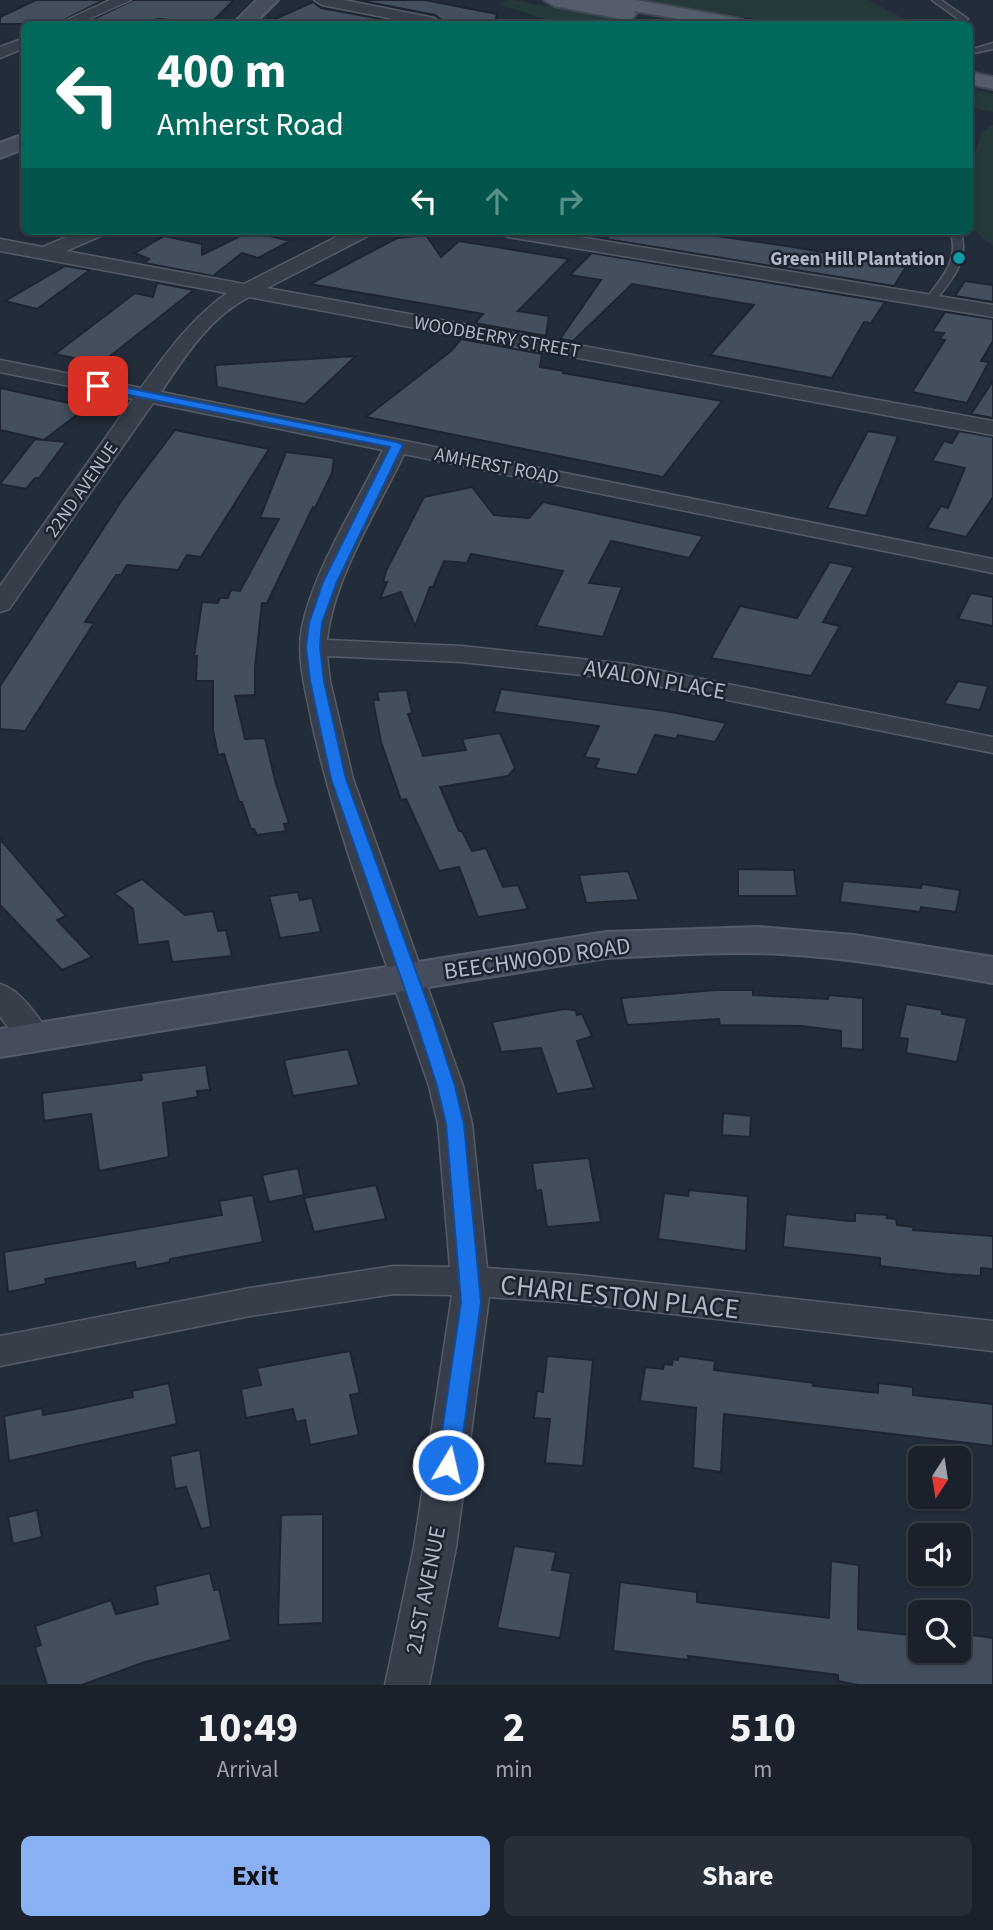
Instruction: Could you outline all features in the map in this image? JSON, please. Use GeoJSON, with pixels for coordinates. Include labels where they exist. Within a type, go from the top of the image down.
{"type":"FeatureCollection","features":[{"type":"Feature","properties":{"kind":"main road"},"geometry":{"type":"LineString","coordinates":[[554,0],[667,21]]}},
{"type":"Feature","properties":{"kind":"main road"},"geometry":{"type":"LineString","coordinates":[[603,0],[719,21]]}},
{"type":"Feature","properties":{"kind":"main road"},"geometry":{"type":"LineString","coordinates":[[973,64],[993,70]]}},
{"type":"Feature","properties":{"kind":"main road"},"geometry":{"type":"LineString","coordinates":[[973,66],[993,83]]}},
{"type":"Feature","properties":{"kind":"street"},"geometry":{"type":"LineString","coordinates":[[73,21],[123,0]]}},
{"type":"Feature","properties":{"kind":"street"},"geometry":{"type":"LineString","coordinates":[[246,21],[268,0]]}},
{"type":"Feature","properties":{"kind":"street"},"geometry":{"type":"LineString","coordinates":[[322,0],[425,21]]}},
{"type":"Feature","properties":{"kind":"street"},"geometry":{"type":"LineString","coordinates":[[0,53],[21,44]]}},
{"type":"Feature","properties":{"kind":"street"},"geometry":{"type":"LineString","coordinates":[[0,150],[21,142]]}},
{"type":"Feature","properties":{"kind":"street"},"geometry":{"type":"LineString","coordinates":[[46,253],[87,235]]}},
{"type":"Feature","properties":{"kind":"street","name":"22ND AVENUE"},"geometry":{"type":"LineString","coordinates":[[0,604],[182,346],[199,326],[222,304],[246,290],[355,235]]}},
{"type":"Feature","properties":{"kind":"street"},"geometry":{"type":"LineString","coordinates":[[532,235],[993,311]]}},
{"type":"Feature","properties":{"kind":"street","name":"WOODBERRY STREET"},"geometry":{"type":"LineString","coordinates":[[0,245],[993,428]]}},
{"type":"Feature","properties":{"kind":"street","name":"AMHERST ROAD"},"geometry":{"type":"LineString","coordinates":[[0,366],[993,566]]}},
{"type":"Feature","properties":{"kind":"street","name":"21ST AVENUE"},"geometry":{"type":"LineString","coordinates":[[397,445],[330,582],[316,623],[313,647],[317,681],[339,779],[410,976],[446,1086],[455,1124],[471,1281],[469,1328],[435,1547],[407,1685]]}},
{"type":"Feature","properties":{"kind":"street","name":"AVALON PLACE"},"geometry":{"type":"LineString","coordinates":[[313,647],[461,654],[627,672],[993,745]]}},
{"type":"Feature","properties":{"kind":"street","name":"BEECHWOOD ROAD"},"geometry":{"type":"LineString","coordinates":[[17,1039],[606,945],[702,940],[806,943],[904,954],[993,970]]}},
{"type":"Feature","properties":{"kind":"street"},"geometry":{"type":"LineString","coordinates":[[0,995],[17,1039]]}},
{"type":"Feature","properties":{"kind":"street","name":"CHARLESTON PLACE"},"geometry":{"type":"LineString","coordinates":[[0,1351],[342,1286],[394,1280],[471,1281],[578,1289],[993,1336]]}},
{"type":"Feature","properties":{"kind":"lane"},"geometry":{"type":"LineString","coordinates":[[936,0],[964,19]]}},
{"type":"Feature","properties":{"kind":"lane"},"geometry":{"type":"LineString","coordinates":[[973,61],[993,46]]}},
{"type":"Feature","properties":{"kind":"lane"},"geometry":{"type":"LineString","coordinates":[[930,300],[948,277],[960,253],[957,235]]}},
{"type":"Feature","properties":{"kind":"shaded area"},"geometry":{"type":"Polygon","coordinates":[[[514,0],[623,21],[551,21],[498,4],[514,0]]]}},
{"type":"Feature","properties":{"kind":"shaded area"},"geometry":{"type":"Polygon","coordinates":[[[645,0],[869,0],[908,21],[767,21],[645,0]]]}},
{"type":"Feature","properties":{"kind":"shaded area"},"geometry":{"type":"Polygon","coordinates":[[[973,90],[993,94],[993,112],[973,108],[973,90]]]}},
{"type":"Feature","properties":{"kind":"shaded area"},"geometry":{"type":"Polygon","coordinates":[[[993,125],[993,246],[973,229],[973,157],[981,133],[993,125]]]}},
{"type":"Feature","properties":{"kind":"building"},"geometry":{"type":"Polygon","coordinates":[[[36,0],[104,0],[62,21],[0,24],[0,17],[36,0]]]}},
{"type":"Feature","properties":{"kind":"building"},"geometry":{"type":"Polygon","coordinates":[[[133,0],[234,0],[213,21],[89,21],[133,0]]]}},
{"type":"Feature","properties":{"kind":"building"},"geometry":{"type":"Polygon","coordinates":[[[357,0],[425,0],[497,14],[496,21],[443,21],[435,15],[357,0]]]}},
{"type":"Feature","properties":{"kind":"building"},"geometry":{"type":"Polygon","coordinates":[[[313,2],[321,8],[392,21],[271,21],[313,2]]]}},
{"type":"Feature","properties":{"kind":"building"},"geometry":{"type":"Polygon","coordinates":[[[242,235],[265,235],[290,241],[258,258],[242,253],[213,276],[144,263],[149,259],[135,253],[164,236],[202,244],[202,255],[242,235]]]}},
{"type":"Feature","properties":{"kind":"building"},"geometry":{"type":"Polygon","coordinates":[[[426,235],[441,257],[459,241],[569,259],[518,311],[549,316],[546,336],[475,323],[483,314],[310,284],[397,238],[426,235]]]}},
{"type":"Feature","properties":{"kind":"building"},"geometry":{"type":"Polygon","coordinates":[[[610,235],[710,235],[906,267],[894,286],[606,239],[610,235]]]}},
{"type":"Feature","properties":{"kind":"building"},"geometry":{"type":"Polygon","coordinates":[[[592,253],[885,302],[871,323],[864,322],[832,378],[710,355],[754,305],[632,284],[573,341],[560,339],[601,280],[570,275],[592,253]]]}},
{"type":"Feature","properties":{"kind":"building"},"geometry":{"type":"Polygon","coordinates":[[[65,266],[90,270],[37,309],[5,301],[65,266]]]}},
{"type":"Feature","properties":{"kind":"building"},"geometry":{"type":"Polygon","coordinates":[[[965,281],[993,285],[993,302],[955,296],[965,281]]]}},
{"type":"Feature","properties":{"kind":"building"},"geometry":{"type":"Polygon","coordinates":[[[157,283],[194,290],[100,364],[55,354],[135,293],[153,297],[157,283]]]}},
{"type":"Feature","properties":{"kind":"building"},"geometry":{"type":"Polygon","coordinates":[[[945,312],[993,319],[993,341],[981,361],[989,362],[967,403],[912,392],[945,340],[940,339],[944,333],[932,332],[945,312]]]}},
{"type":"Feature","properties":{"kind":"building"},"geometry":{"type":"Polygon","coordinates":[[[461,339],[542,354],[540,367],[564,371],[563,373],[722,401],[663,477],[366,417],[451,351],[461,339]]]}},
{"type":"Feature","properties":{"kind":"building"},"geometry":{"type":"Polygon","coordinates":[[[356,356],[305,404],[217,387],[215,365],[356,356]]]}},
{"type":"Feature","properties":{"kind":"building"},"geometry":{"type":"Polygon","coordinates":[[[993,381],[993,418],[971,414],[993,381]]]}},
{"type":"Feature","properties":{"kind":"building"},"geometry":{"type":"Polygon","coordinates":[[[0,388],[87,407],[44,440],[0,430],[0,388]]]}},
{"type":"Feature","properties":{"kind":"building"},"geometry":{"type":"Polygon","coordinates":[[[175,430],[269,449],[201,557],[187,555],[178,570],[127,565],[121,575],[116,575],[85,622],[94,623],[25,731],[0,729],[0,686],[122,500],[175,430]]]}},
{"type":"Feature","properties":{"kind":"building"},"geometry":{"type":"Polygon","coordinates":[[[868,431],[898,436],[866,516],[827,508],[868,431]]]}},
{"type":"Feature","properties":{"kind":"building"},"geometry":{"type":"Polygon","coordinates":[[[959,431],[993,437],[993,497],[966,537],[927,528],[941,506],[948,508],[965,468],[932,461],[944,441],[952,443],[959,431]]]}},
{"type":"Feature","properties":{"kind":"building"},"geometry":{"type":"Polygon","coordinates":[[[35,439],[66,442],[39,478],[35,478],[26,489],[0,484],[35,439]]]}},
{"type":"Feature","properties":{"kind":"building"},"geometry":{"type":"Polygon","coordinates":[[[286,452],[334,458],[332,473],[315,508],[313,507],[267,603],[262,603],[255,667],[255,695],[235,696],[245,739],[265,738],[289,823],[284,824],[286,831],[257,835],[254,829],[251,829],[242,802],[239,802],[224,754],[218,755],[213,730],[213,681],[196,681],[197,656],[194,656],[202,602],[218,603],[220,598],[228,598],[231,590],[240,591],[279,519],[260,518],[286,452]]]}},
{"type":"Feature","properties":{"kind":"building"},"geometry":{"type":"Polygon","coordinates":[[[472,487],[494,515],[529,518],[543,502],[703,536],[689,558],[611,541],[589,583],[622,587],[603,637],[536,626],[563,571],[471,554],[467,563],[444,561],[433,587],[430,587],[415,626],[401,592],[380,599],[387,582],[383,582],[386,571],[424,497],[472,487]]]}},
{"type":"Feature","properties":{"kind":"building"},"geometry":{"type":"Polygon","coordinates":[[[830,562],[854,567],[823,622],[840,626],[811,676],[711,658],[740,606],[797,618],[830,562]]]}},
{"type":"Feature","properties":{"kind":"building"},"geometry":{"type":"Polygon","coordinates":[[[971,593],[993,597],[993,626],[958,619],[971,593]]]}},
{"type":"Feature","properties":{"kind":"building"},"geometry":{"type":"Polygon","coordinates":[[[958,681],[988,686],[980,710],[944,704],[958,681]]]}},
{"type":"Feature","properties":{"kind":"building"},"geometry":{"type":"Polygon","coordinates":[[[501,689],[666,711],[726,723],[715,742],[678,735],[676,739],[655,735],[637,775],[595,768],[599,759],[584,757],[599,726],[494,712],[501,689]]]}},
{"type":"Feature","properties":{"kind":"building"},"geometry":{"type":"Polygon","coordinates":[[[407,690],[412,713],[408,714],[423,756],[466,750],[462,739],[500,733],[515,768],[508,776],[440,787],[459,831],[462,831],[472,851],[486,848],[503,887],[518,885],[528,909],[478,917],[459,867],[439,871],[406,799],[401,800],[381,742],[373,700],[379,700],[377,692],[407,690]]]}},
{"type":"Feature","properties":{"kind":"building"},"geometry":{"type":"Polygon","coordinates":[[[0,839],[66,916],[57,920],[92,957],[62,970],[0,905],[0,839]]]}},
{"type":"Feature","properties":{"kind":"building"},"geometry":{"type":"Polygon","coordinates":[[[738,869],[794,870],[797,896],[738,896],[738,869]]]}},
{"type":"Feature","properties":{"kind":"building"},"geometry":{"type":"Polygon","coordinates":[[[628,871],[639,900],[586,903],[579,875],[628,871]]]}},
{"type":"Feature","properties":{"kind":"building"},"geometry":{"type":"Polygon","coordinates":[[[142,879],[185,915],[213,911],[218,931],[226,930],[232,956],[172,962],[168,941],[138,945],[133,909],[114,893],[142,879]]]}},
{"type":"Feature","properties":{"kind":"building"},"geometry":{"type":"Polygon","coordinates":[[[843,881],[921,888],[922,884],[960,890],[956,912],[921,907],[920,912],[840,902],[843,881]]]}},
{"type":"Feature","properties":{"kind":"building"},"geometry":{"type":"Polygon","coordinates":[[[298,892],[300,900],[312,898],[321,932],[280,938],[269,896],[298,892]]]}},
{"type":"Feature","properties":{"kind":"building"},"geometry":{"type":"Polygon","coordinates":[[[716,990],[753,990],[753,995],[863,998],[863,1050],[841,1048],[841,1031],[801,1026],[720,1025],[719,1019],[627,1025],[621,998],[716,990]]]}},
{"type":"Feature","properties":{"kind":"building"},"geometry":{"type":"Polygon","coordinates":[[[906,1004],[942,1010],[942,1014],[967,1018],[957,1062],[906,1053],[908,1039],[899,1038],[906,1004]]]}},
{"type":"Feature","properties":{"kind":"building"},"geometry":{"type":"Polygon","coordinates":[[[564,1009],[575,1010],[577,1015],[582,1014],[592,1036],[577,1041],[594,1088],[557,1094],[541,1048],[501,1052],[492,1022],[564,1009]]]}},
{"type":"Feature","properties":{"kind":"building"},"geometry":{"type":"Polygon","coordinates":[[[348,1049],[359,1085],[293,1096],[284,1060],[348,1049]]]}},
{"type":"Feature","properties":{"kind":"building"},"geometry":{"type":"Polygon","coordinates":[[[206,1065],[210,1090],[197,1091],[198,1097],[163,1103],[169,1157],[99,1171],[91,1114],[44,1121],[42,1093],[142,1080],[141,1073],[206,1065]]]}},
{"type":"Feature","properties":{"kind":"building"},"geometry":{"type":"Polygon","coordinates":[[[723,1113],[751,1116],[750,1137],[722,1135],[723,1113]]]}},
{"type":"Feature","properties":{"kind":"building"},"geometry":{"type":"Polygon","coordinates":[[[589,1158],[601,1222],[547,1227],[541,1190],[536,1191],[532,1163],[589,1158]]]}},
{"type":"Feature","properties":{"kind":"building"},"geometry":{"type":"Polygon","coordinates":[[[298,1168],[304,1195],[269,1202],[262,1175],[298,1168]]]}},
{"type":"Feature","properties":{"kind":"building"},"geometry":{"type":"Polygon","coordinates":[[[376,1185],[386,1219],[314,1232],[304,1198],[376,1185]]]}},
{"type":"Feature","properties":{"kind":"building"},"geometry":{"type":"Polygon","coordinates":[[[689,1190],[748,1196],[746,1251],[658,1239],[664,1193],[688,1196],[689,1190]]]}},
{"type":"Feature","properties":{"kind":"building"},"geometry":{"type":"Polygon","coordinates":[[[253,1195],[263,1242],[170,1259],[170,1262],[136,1269],[135,1262],[45,1279],[46,1284],[8,1292],[4,1252],[222,1215],[219,1201],[253,1195]]]}},
{"type":"Feature","properties":{"kind":"building"},"geometry":{"type":"Polygon","coordinates":[[[855,1213],[887,1215],[887,1218],[896,1219],[897,1225],[914,1227],[913,1230],[993,1236],[993,1269],[981,1268],[981,1276],[948,1274],[880,1266],[880,1258],[783,1247],[786,1214],[855,1221],[855,1213]]]}},
{"type":"Feature","properties":{"kind":"building"},"geometry":{"type":"Polygon","coordinates":[[[350,1351],[360,1393],[350,1395],[359,1435],[310,1445],[305,1420],[296,1422],[293,1409],[246,1418],[241,1389],[261,1385],[257,1368],[350,1351]]]}},
{"type":"Feature","properties":{"kind":"building"},"geometry":{"type":"Polygon","coordinates":[[[547,1356],[593,1360],[583,1466],[545,1463],[550,1419],[534,1418],[537,1391],[543,1392],[547,1356]]]}},
{"type":"Feature","properties":{"kind":"building"},"geometry":{"type":"Polygon","coordinates":[[[679,1356],[715,1361],[714,1370],[814,1383],[813,1386],[878,1393],[878,1383],[913,1387],[913,1395],[993,1404],[993,1446],[724,1414],[721,1472],[693,1468],[696,1408],[640,1401],[645,1367],[663,1369],[664,1364],[672,1365],[673,1359],[678,1360],[679,1356]]]}},
{"type":"Feature","properties":{"kind":"building"},"geometry":{"type":"Polygon","coordinates":[[[169,1383],[177,1424],[9,1461],[4,1416],[42,1408],[43,1415],[76,1409],[133,1397],[132,1391],[169,1383]]]}},
{"type":"Feature","properties":{"kind":"building"},"geometry":{"type":"Polygon","coordinates":[[[200,1450],[211,1527],[201,1529],[186,1487],[175,1489],[170,1456],[200,1450]]]}},
{"type":"Feature","properties":{"kind":"building"},"geometry":{"type":"Polygon","coordinates":[[[37,1510],[42,1537],[13,1544],[8,1517],[37,1510]]]}},
{"type":"Feature","properties":{"kind":"building"},"geometry":{"type":"Polygon","coordinates":[[[323,1514],[323,1623],[278,1625],[281,1515],[323,1514]]]}},
{"type":"Feature","properties":{"kind":"building"},"geometry":{"type":"Polygon","coordinates":[[[514,1546],[556,1552],[552,1570],[571,1573],[560,1638],[497,1628],[514,1546]]]}},
{"type":"Feature","properties":{"kind":"building"},"geometry":{"type":"Polygon","coordinates":[[[831,1561],[859,1565],[858,1629],[908,1635],[908,1663],[971,1663],[971,1635],[993,1638],[993,1685],[858,1685],[838,1681],[838,1675],[688,1656],[689,1660],[613,1651],[620,1582],[697,1592],[697,1602],[829,1618],[831,1561]]]}},
{"type":"Feature","properties":{"kind":"building"},"geometry":{"type":"Polygon","coordinates":[[[210,1573],[214,1590],[219,1589],[231,1640],[145,1662],[82,1685],[47,1685],[35,1647],[41,1645],[35,1626],[111,1600],[116,1614],[158,1604],[155,1586],[210,1573]]]}},
{"type":"Feature","properties":{"kind":"place","name":"Green Hill Plantation"},"geometry":{"type":"Point","coordinates":[959,258]}},
{"type":"Feature","properties":{"kind":"route"},"geometry":{"type":"LineString","coordinates":[[98,386],[397,445],[330,582],[316,623],[313,647],[317,681],[339,779],[424,1018],[455,1124],[471,1302],[448,1465]]}}]}
